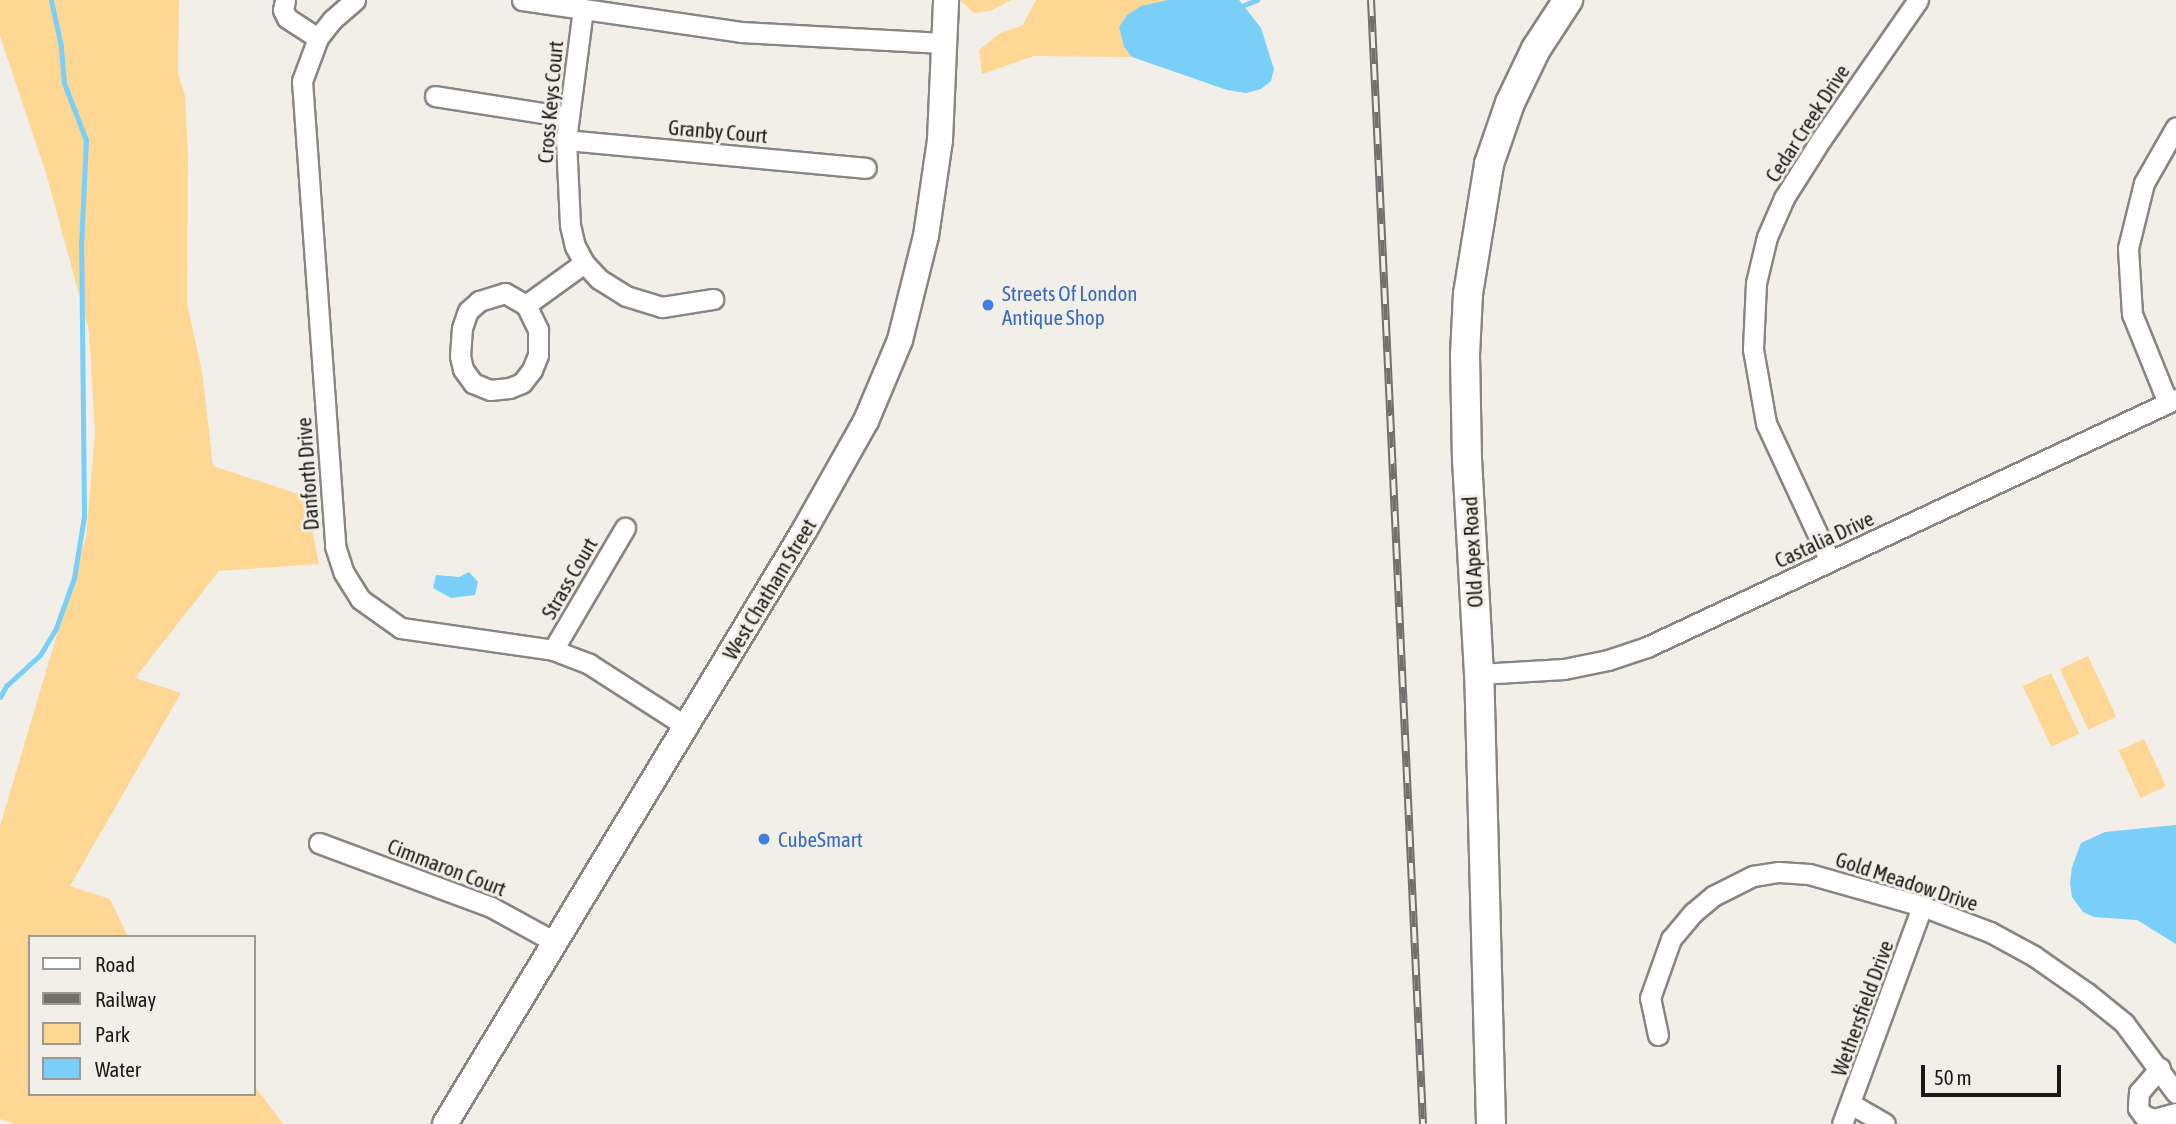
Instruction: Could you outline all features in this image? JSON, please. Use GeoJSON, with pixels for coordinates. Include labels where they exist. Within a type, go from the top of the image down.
{"type":"FeatureCollection","features":[{"type":"Feature","properties":{"kind":"main road","name":"Old Apex Road"},"geometry":{"type":"LineString","coordinates":[[1491,1124],[1479,674],[1465,368],[1474,247],[1489,164],[1510,103],[1536,49],[1568,0]]}},
{"type":"Feature","properties":{"kind":"street"},"geometry":{"type":"LineString","coordinates":[[285,0],[287,18],[318,38]]}},
{"type":"Feature","properties":{"kind":"street","name":"Danforth Drive"},"geometry":{"type":"LineString","coordinates":[[355,0],[332,20],[318,38],[302,81],[335,546],[344,573],[360,599],[401,628],[553,650],[589,664],[687,727]]}},
{"type":"Feature","properties":{"kind":"street"},"geometry":{"type":"LineString","coordinates":[[522,0],[741,32],[943,43]]}},
{"type":"Feature","properties":{"kind":"street","name":"West Chatham Street"},"geometry":{"type":"LineString","coordinates":[[445,1124],[687,727],[859,433],[900,340],[929,222],[940,140],[946,0]]}},
{"type":"Feature","properties":{"kind":"street","name":"Cedar Creek Drive"},"geometry":{"type":"LineString","coordinates":[[1830,561],[1777,452],[1763,411],[1754,349],[1756,283],[1767,237],[1784,198],[1815,148],[1918,0]]}},
{"type":"Feature","properties":{"kind":"street","name":"Cross Keys Court"},"geometry":{"type":"LineString","coordinates":[[583,9],[566,140],[570,225],[575,246],[584,263],[612,289],[642,302],[662,307],[713,299]]}},
{"type":"Feature","properties":{"kind":"street"},"geometry":{"type":"LineString","coordinates":[[435,96],[567,117]]}},
{"type":"Feature","properties":{"kind":"street"},"geometry":{"type":"LineString","coordinates":[[2172,401],[2132,314],[2129,248],[2144,183],[2176,127]]}},
{"type":"Feature","properties":{"kind":"street","name":"Granby Court"},"geometry":{"type":"LineString","coordinates":[[566,140],[866,168]]}},
{"type":"Feature","properties":{"kind":"street"},"geometry":{"type":"LineString","coordinates":[[526,305],[584,263]]}},
{"type":"Feature","properties":{"kind":"street"},"geometry":{"type":"LineString","coordinates":[[505,293],[526,305],[538,330],[538,355],[532,370],[522,383],[509,388],[490,390],[473,383],[463,369],[460,356],[462,328],[468,311],[479,301],[505,293]]}},
{"type":"Feature","properties":{"kind":"street","name":"Castalia Drive"},"geometry":{"type":"LineString","coordinates":[[1479,674],[1564,669],[1627,654],[2172,401]]}},
{"type":"Feature","properties":{"kind":"street","name":"Strass Court"},"geometry":{"type":"LineString","coordinates":[[553,650],[625,528]]}},
{"type":"Feature","properties":{"kind":"street","name":"Cimmaron Court"},"geometry":{"type":"LineString","coordinates":[[319,843],[491,907],[555,942]]}},
{"type":"Feature","properties":{"kind":"street","name":"Gold Meadow Drive"},"geometry":{"type":"LineString","coordinates":[[1658,1035],[1650,998],[1671,939],[1695,912],[1733,884],[1753,876],[1779,872],[1809,874],[1846,882],[1922,906],[1990,932],[2065,976],[2124,1023],[2176,1093]]}},
{"type":"Feature","properties":{"kind":"street","name":"Wethersfield Drive"},"geometry":{"type":"LineString","coordinates":[[1842,1124],[1922,906]]}},
{"type":"Feature","properties":{"kind":"street"},"geometry":{"type":"LineString","coordinates":[[2160,1068],[2139,1092],[2138,1108],[2143,1115],[2154,1119],[2176,1113]]}},
{"type":"Feature","properties":{"kind":"street"},"geometry":{"type":"LineString","coordinates":[[1851,1104],[1885,1124]]}},
{"type":"Feature","properties":{"kind":"green space"},"geometry":{"type":"Polygon","coordinates":[[[0,0],[179,0],[178,73],[185,96],[188,157],[187,303],[202,372],[213,466],[310,498],[319,564],[219,571],[135,678],[181,693],[70,886],[110,899],[127,935],[28,935],[28,1096],[256,1096],[256,1088],[283,1124],[16,1124],[0,1119],[0,826],[86,537],[95,432],[89,331],[46,173],[0,36],[0,0]]]}},
{"type":"Feature","properties":{"kind":"green space"},"geometry":{"type":"Polygon","coordinates":[[[960,0],[1011,0],[990,11],[974,13],[960,0]]]}},
{"type":"Feature","properties":{"kind":"green space"},"geometry":{"type":"Polygon","coordinates":[[[1036,0],[1168,0],[1144,6],[1127,15],[1119,27],[1124,47],[1132,57],[1034,56],[982,74],[979,50],[999,34],[1023,25],[1036,0]]]}},
{"type":"Feature","properties":{"kind":"green space"},"geometry":{"type":"Polygon","coordinates":[[[2088,656],[2116,717],[2088,730],[2060,669],[2088,656]]]}},
{"type":"Feature","properties":{"kind":"green space"},"geometry":{"type":"Polygon","coordinates":[[[2051,673],[2079,734],[2051,747],[2023,686],[2051,673]]]}},
{"type":"Feature","properties":{"kind":"green space"},"geometry":{"type":"Polygon","coordinates":[[[2144,739],[2166,786],[2141,798],[2119,751],[2144,739]]]}},
{"type":"Feature","properties":{"kind":"water"},"geometry":{"type":"Polygon","coordinates":[[[1168,0],[1239,0],[1261,28],[1274,69],[1271,81],[1261,89],[1246,93],[1227,90],[1132,57],[1124,47],[1119,27],[1127,15],[1141,6],[1168,0]]]}},
{"type":"Feature","properties":{"kind":"water"},"geometry":{"type":"Polygon","coordinates":[[[469,572],[478,582],[475,595],[451,598],[433,588],[436,575],[459,577],[469,572]]]}},
{"type":"Feature","properties":{"kind":"water"},"geometry":{"type":"Polygon","coordinates":[[[2176,825],[2176,944],[2137,920],[2094,917],[2083,912],[2072,897],[2070,883],[2072,867],[2081,843],[2105,832],[2176,825]]]}},
{"type":"Feature","properties":{"kind":"waterway"},"geometry":{"type":"LineString","coordinates":[[0,697],[6,686],[40,655],[56,628],[74,578],[84,516],[81,246],[86,140],[64,83],[61,46],[51,0]]}},
{"type":"Feature","properties":{"kind":"waterway"},"geometry":{"type":"LineString","coordinates":[[1244,5],[1257,0]]}},
{"type":"Feature","properties":{"kind":"railway"},"geometry":{"type":"LineString","coordinates":[[1371,0],[1423,1124]]}},
{"type":"Feature","properties":{"kind":"place","name":"Streets Of London Antique Shop"},"geometry":{"type":"Point","coordinates":[988,305]}},
{"type":"Feature","properties":{"kind":"place","name":"CubeSmart"},"geometry":{"type":"Point","coordinates":[764,839]}}]}
